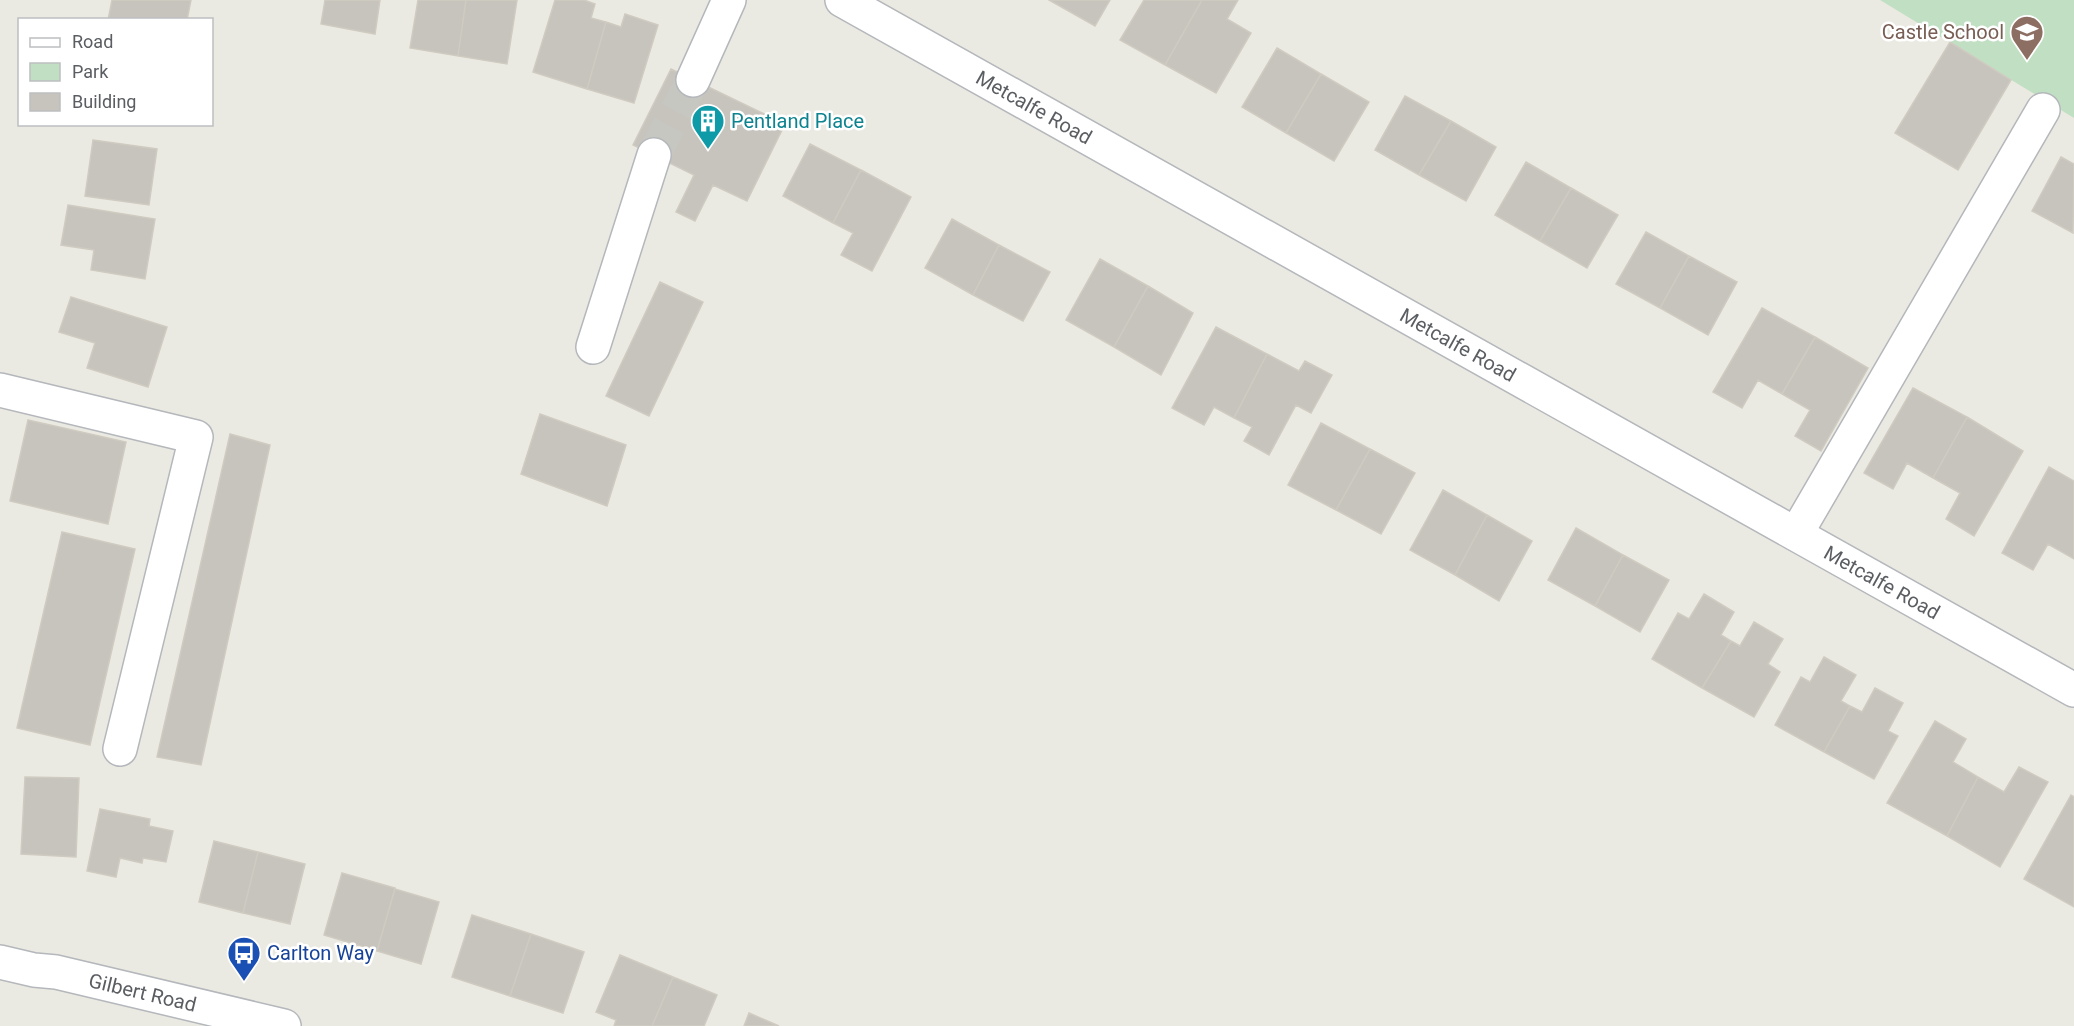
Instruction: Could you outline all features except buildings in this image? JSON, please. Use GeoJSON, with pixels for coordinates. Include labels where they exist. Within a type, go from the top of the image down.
{"type":"FeatureCollection","features":[{"type":"Feature","properties":{"kind":"street"},"geometry":{"type":"LineString","coordinates":[[693,80],[729,0]]}},
{"type":"Feature","properties":{"kind":"street","name":"Metcalfe Road"},"geometry":{"type":"LineString","coordinates":[[842,0],[2074,690]]}},
{"type":"Feature","properties":{"kind":"street"},"geometry":{"type":"LineString","coordinates":[[1796,534],[2043,110]]}},
{"type":"Feature","properties":{"kind":"street"},"geometry":{"type":"LineString","coordinates":[[593,347],[654,155]]}},
{"type":"Feature","properties":{"kind":"street"},"geometry":{"type":"LineString","coordinates":[[0,390],[196,437],[120,749]]}},
{"type":"Feature","properties":{"kind":"street","name":"Gilbert Road"},"geometry":{"type":"LineString","coordinates":[[0,962],[56,972],[284,1026]]}},
{"type":"Feature","properties":{"kind":"green space","name":"Castle School"},"geometry":{"type":"Polygon","coordinates":[[[1880,0],[2074,0],[2074,118],[1880,0]]]}},
{"type":"Feature","properties":{"kind":"tunnel"},"geometry":{"type":"LineString","coordinates":[[654,155],[693,80]]}},
{"type":"Feature","properties":{"kind":"place","name":"Castle School"},"geometry":{"type":"Point","coordinates":[2027,61]}},
{"type":"Feature","properties":{"kind":"place","name":"Pentland Place"},"geometry":{"type":"Point","coordinates":[708,150]}},
{"type":"Feature","properties":{"kind":"place","name":"Carlton Way"},"geometry":{"type":"Point","coordinates":[244,982]}}]}
